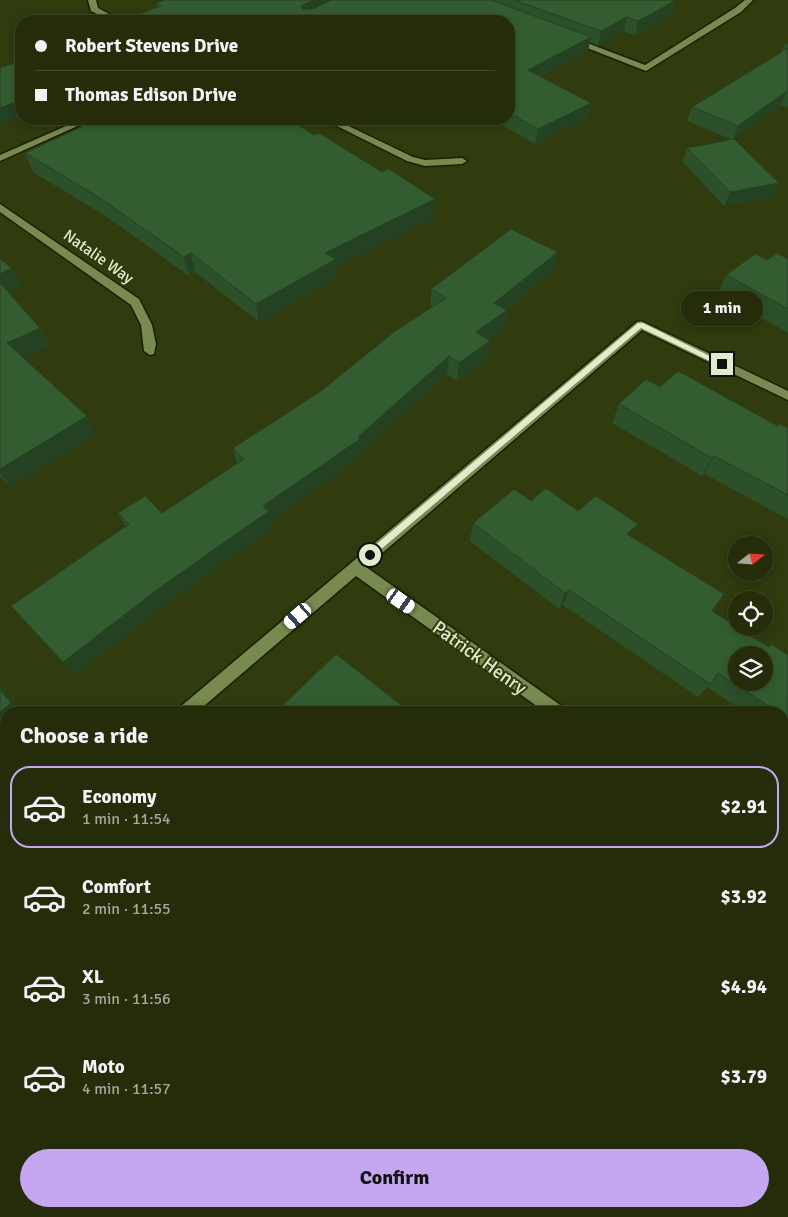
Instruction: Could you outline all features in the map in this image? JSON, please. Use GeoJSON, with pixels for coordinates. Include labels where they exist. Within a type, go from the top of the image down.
{"type":"FeatureCollection","features":[{"type":"Feature","properties":{"kind":"street"},"geometry":{"type":"LineString","coordinates":[[92,0],[94,9],[106,15]]}},
{"type":"Feature","properties":{"kind":"street"},"geometry":{"type":"LineString","coordinates":[[563,37],[646,68],[738,10],[749,0]]}},
{"type":"Feature","properties":{"kind":"street"},"geometry":{"type":"LineString","coordinates":[[0,158],[75,125]]}},
{"type":"Feature","properties":{"kind":"street"},"geometry":{"type":"LineString","coordinates":[[339,125],[410,159],[425,163],[462,162]]}},
{"type":"Feature","properties":{"kind":"street","name":"Natalie Way"},"geometry":{"type":"LineString","coordinates":[[0,207],[135,302],[146,317],[150,333],[150,351]]}},
{"type":"Feature","properties":{"kind":"street"},"geometry":{"type":"LineString","coordinates":[[193,706],[354,567],[641,325],[788,396]]}},
{"type":"Feature","properties":{"kind":"street","name":"Patrick Henry"},"geometry":{"type":"LineString","coordinates":[[354,567],[548,706]]}},
{"type":"Feature","properties":{"kind":"building"},"geometry":{"type":"Polygon","coordinates":[[[165,0],[314,0],[301,6],[303,9],[313,9],[332,0],[491,0],[591,37],[528,70],[591,103],[538,129],[515,116],[515,15],[137,15],[161,6],[156,3],[165,0]]]}},
{"type":"Feature","properties":{"kind":"building"},"geometry":{"type":"Polygon","coordinates":[[[514,0],[675,1],[638,21],[627,17],[601,31],[514,0]]]}},
{"type":"Feature","properties":{"kind":"building"},"geometry":{"type":"Polygon","coordinates":[[[788,48],[788,91],[738,126],[692,107],[788,48]]]}},
{"type":"Feature","properties":{"kind":"building"},"geometry":{"type":"Polygon","coordinates":[[[15,62],[15,102],[0,108],[0,68],[15,62]]]}},
{"type":"Feature","properties":{"kind":"building"},"geometry":{"type":"Polygon","coordinates":[[[85,125],[298,125],[314,135],[319,133],[382,172],[389,169],[435,199],[325,253],[336,259],[256,304],[191,253],[184,257],[100,198],[25,153],[85,125]]]}},
{"type":"Feature","properties":{"kind":"building"},"geometry":{"type":"Polygon","coordinates":[[[734,139],[779,183],[730,192],[687,148],[734,139]]]}},
{"type":"Feature","properties":{"kind":"building"},"geometry":{"type":"Polygon","coordinates":[[[511,229],[558,252],[494,303],[507,310],[476,332],[490,341],[459,363],[449,356],[358,437],[360,439],[263,506],[269,511],[162,586],[63,662],[11,606],[129,524],[118,513],[145,496],[162,513],[244,459],[233,448],[321,391],[394,332],[446,298],[431,289],[511,229]]]}},
{"type":"Feature","properties":{"kind":"building"},"geometry":{"type":"Polygon","coordinates":[[[777,253],[788,259],[788,309],[726,275],[755,254],[767,260],[777,253]]]}},
{"type":"Feature","properties":{"kind":"building"},"geometry":{"type":"Polygon","coordinates":[[[0,259],[12,268],[0,274],[0,259]]]}},
{"type":"Feature","properties":{"kind":"building"},"geometry":{"type":"Polygon","coordinates":[[[0,283],[40,328],[7,343],[87,416],[0,469],[0,283]]]}},
{"type":"Feature","properties":{"kind":"building"},"geometry":{"type":"Polygon","coordinates":[[[678,371],[778,426],[780,424],[788,428],[788,495],[714,456],[712,458],[619,404],[646,379],[660,387],[678,371]]]}},
{"type":"Feature","properties":{"kind":"building"},"geometry":{"type":"Polygon","coordinates":[[[546,488],[578,511],[596,496],[638,524],[627,534],[724,594],[712,611],[728,621],[728,636],[751,636],[767,646],[728,646],[728,680],[718,673],[710,684],[569,590],[565,593],[473,523],[514,489],[531,501],[546,488]]]}},
{"type":"Feature","properties":{"kind":"building"},"geometry":{"type":"Polygon","coordinates":[[[771,644],[788,655],[788,706],[769,706],[746,691],[773,691],[773,646],[770,646],[771,644]]]}},
{"type":"Feature","properties":{"kind":"building"},"geometry":{"type":"Polygon","coordinates":[[[336,654],[402,706],[282,706],[336,654]]]}},
{"type":"Feature","properties":{"kind":"building"},"geometry":{"type":"Polygon","coordinates":[[[0,690],[11,703],[7,706],[0,706],[0,690]]]}},
{"type":"Feature","properties":{"kind":"route"},"geometry":{"type":"LineString","coordinates":[[370,555],[641,325],[722,364]]}}]}
